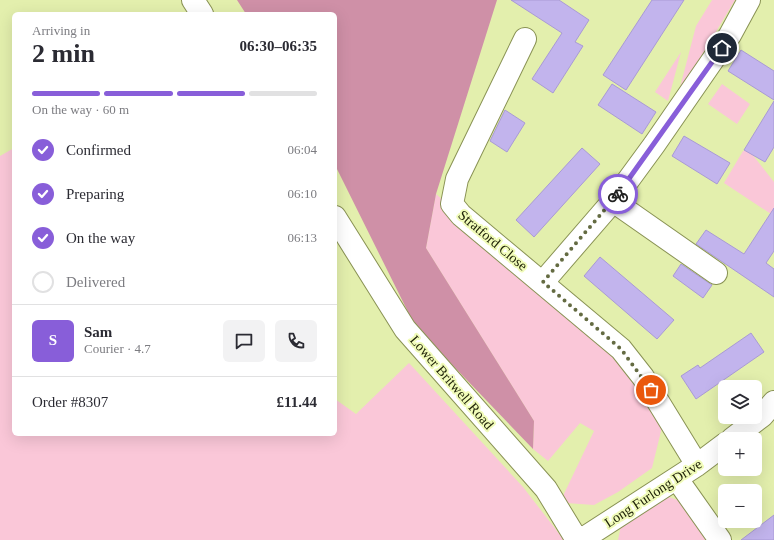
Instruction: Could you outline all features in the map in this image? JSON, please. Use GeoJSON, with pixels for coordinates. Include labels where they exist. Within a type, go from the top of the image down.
{"type":"FeatureCollection","features":[{"type":"Feature","properties":{"kind":"street"},"geometry":{"type":"LineString","coordinates":[[193,0],[201,12]]}},
{"type":"Feature","properties":{"kind":"street"},"geometry":{"type":"LineString","coordinates":[[543,282],[613,201],[730,35],[749,0]]}},
{"type":"Feature","properties":{"kind":"street","name":"Stratford Close"},"geometry":{"type":"LineString","coordinates":[[525,39],[457,179],[452,204],[461,215],[543,282],[621,349],[643,377],[697,466]]}},
{"type":"Feature","properties":{"kind":"street"},"geometry":{"type":"LineString","coordinates":[[613,201],[716,273]]}},
{"type":"Feature","properties":{"kind":"street","name":"Lower Britwell Road"},"geometry":{"type":"LineString","coordinates":[[337,220],[405,329],[546,489],[577,540]]}},
{"type":"Feature","properties":{"kind":"street"},"geometry":{"type":"LineString","coordinates":[[741,432],[762,416],[774,402]]}},
{"type":"Feature","properties":{"kind":"street","name":"Long Furlong Drive"},"geometry":{"type":"LineString","coordinates":[[581,540],[697,466],[718,450]]}},
{"type":"Feature","properties":{"kind":"street"},"geometry":{"type":"LineString","coordinates":[[677,479],[720,540]]}},
{"type":"Feature","properties":{"kind":"shaded area"},"geometry":{"type":"Polygon","coordinates":[[[237,0],[497,0],[436,194],[426,248],[534,421],[533,449],[415,326],[337,169],[337,12],[245,12],[237,0]]]}},
{"type":"Feature","properties":{"kind":"shaded area"},"geometry":{"type":"Polygon","coordinates":[[[712,0],[735,0],[678,95],[696,26],[712,0]]]}},
{"type":"Feature","properties":{"kind":"shaded area"},"geometry":{"type":"Polygon","coordinates":[[[681,52],[668,101],[655,92],[681,52]]]}},
{"type":"Feature","properties":{"kind":"shaded area"},"geometry":{"type":"Polygon","coordinates":[[[722,84],[750,104],[737,124],[708,104],[722,84]]]}},
{"type":"Feature","properties":{"kind":"shaded area"},"geometry":{"type":"Polygon","coordinates":[[[12,149],[12,436],[337,436],[337,400],[356,414],[409,363],[523,487],[564,540],[0,540],[0,156],[12,149]]]}},
{"type":"Feature","properties":{"kind":"shaded area"},"geometry":{"type":"Polygon","coordinates":[[[748,149],[774,182],[774,216],[724,183],[743,151],[748,149]]]}},
{"type":"Feature","properties":{"kind":"shaded area"},"geometry":{"type":"Polygon","coordinates":[[[436,194],[621,357],[664,419],[652,468],[618,492],[594,505],[566,503],[562,498],[594,431],[580,423],[548,461],[533,449],[534,421],[426,248],[436,194]]]}},
{"type":"Feature","properties":{"kind":"shaded area"},"geometry":{"type":"Polygon","coordinates":[[[666,496],[686,503],[716,540],[618,540],[622,521],[666,496]]]}},
{"type":"Feature","properties":{"kind":"building"},"geometry":{"type":"Polygon","coordinates":[[[511,0],[559,0],[589,20],[575,42],[583,46],[553,93],[532,79],[562,33],[511,0]]]}},
{"type":"Feature","properties":{"kind":"building"},"geometry":{"type":"Polygon","coordinates":[[[652,0],[684,0],[626,90],[603,75],[652,0]]]}},
{"type":"Feature","properties":{"kind":"building"},"geometry":{"type":"Polygon","coordinates":[[[741,50],[774,71],[774,100],[728,71],[741,50]]]}},
{"type":"Feature","properties":{"kind":"building"},"geometry":{"type":"Polygon","coordinates":[[[612,84],[656,112],[642,134],[598,105],[612,84]]]}},
{"type":"Feature","properties":{"kind":"building"},"geometry":{"type":"Polygon","coordinates":[[[774,101],[774,147],[765,162],[744,150],[774,101]]]}},
{"type":"Feature","properties":{"kind":"building"},"geometry":{"type":"Polygon","coordinates":[[[505,110],[525,123],[507,152],[490,141],[505,110]]]}},
{"type":"Feature","properties":{"kind":"building"},"geometry":{"type":"Polygon","coordinates":[[[684,136],[730,163],[717,184],[672,156],[684,136]]]}},
{"type":"Feature","properties":{"kind":"building"},"geometry":{"type":"Polygon","coordinates":[[[582,148],[600,164],[534,237],[516,220],[582,148]]]}},
{"type":"Feature","properties":{"kind":"building"},"geometry":{"type":"Polygon","coordinates":[[[774,208],[774,251],[766,263],[774,269],[774,297],[696,244],[706,230],[744,254],[774,208]]]}},
{"type":"Feature","properties":{"kind":"building"},"geometry":{"type":"Polygon","coordinates":[[[600,257],[674,320],[657,339],[584,276],[600,257]]]}},
{"type":"Feature","properties":{"kind":"building"},"geometry":{"type":"Polygon","coordinates":[[[681,264],[712,285],[703,298],[673,276],[681,264]]]}},
{"type":"Feature","properties":{"kind":"building"},"geometry":{"type":"Polygon","coordinates":[[[751,333],[764,352],[723,380],[718,380],[718,384],[696,399],[681,376],[698,365],[700,368],[751,333]]]}},
{"type":"Feature","properties":{"kind":"building"},"geometry":{"type":"Polygon","coordinates":[[[774,515],[774,540],[741,540],[757,528],[762,528],[762,524],[774,515]]]}},
{"type":"Feature","properties":{"kind":"way so far"},"geometry":{"type":"LineString","coordinates":[[618,194],[543,282],[621,349],[643,377],[651,390]]}},
{"type":"Feature","properties":{"kind":"route"},"geometry":{"type":"LineString","coordinates":[[618,194],[722,48]]}}]}
